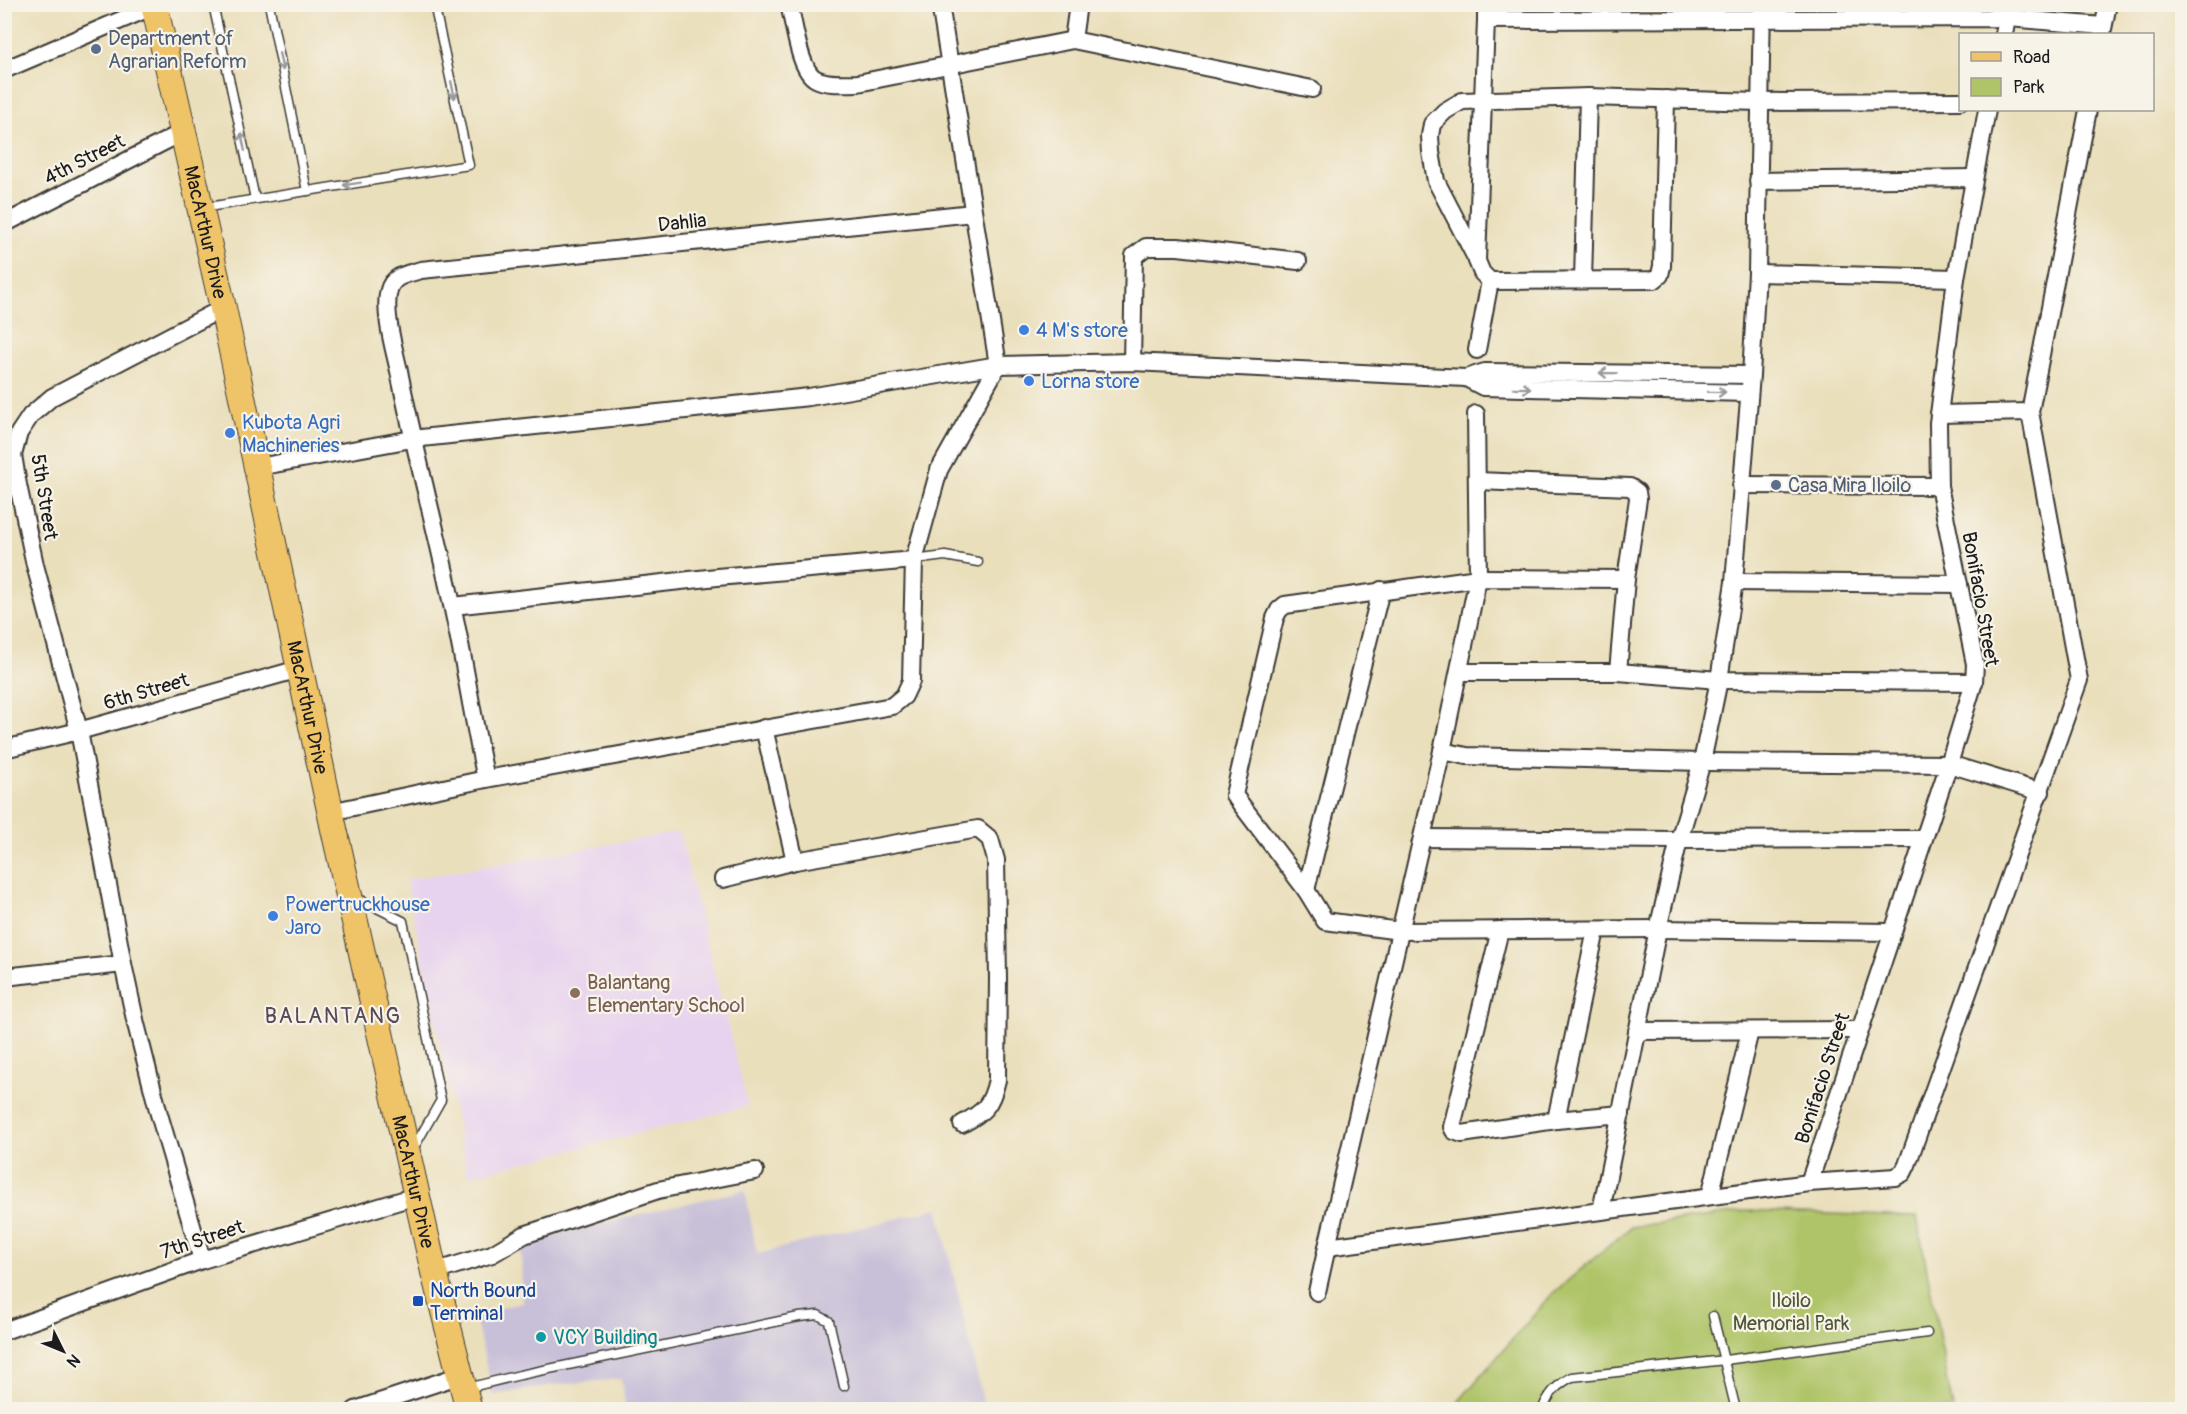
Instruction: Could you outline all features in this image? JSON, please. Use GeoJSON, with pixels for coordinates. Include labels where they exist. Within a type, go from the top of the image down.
{"type":"FeatureCollection","features":[{"type":"Feature","properties":{"kind":"main road","name":"MacArthur Drive"},"geometry":{"type":"LineString","coordinates":[[154,5],[224,308],[299,669],[416,1196],[465,1391]]}},
{"type":"Feature","properties":{"kind":"street"},"geometry":{"type":"LineString","coordinates":[[789,4],[803,64],[808,74],[817,79],[835,83],[858,83],[1073,40],[1312,88]]}},
{"type":"Feature","properties":{"kind":"street"},"geometry":{"type":"LineString","coordinates":[[330,812],[486,779],[892,706],[904,696],[910,681],[914,560],[939,470],[998,365],[940,4]]}},
{"type":"Feature","properties":{"kind":"street"},"geometry":{"type":"LineString","coordinates":[[1073,40],[1078,4]]}},
{"type":"Feature","properties":{"kind":"street"},"geometry":{"type":"LineString","coordinates":[[1478,261],[1486,12],[1762,12],[2007,19],[2103,30],[2108,4]]}},
{"type":"Feature","properties":{"kind":"street"},"geometry":{"type":"LineString","coordinates":[[4,70],[154,5]]}},
{"type":"Feature","properties":{"kind":"street"},"geometry":{"type":"LineString","coordinates":[[1601,1210],[1658,929],[1679,840],[1702,762],[1719,680],[1734,582],[1751,375],[1756,273],[1762,12]]}},
{"type":"Feature","properties":{"kind":"street"},"geometry":{"type":"LineString","coordinates":[[1583,280],[1588,97]]}},
{"type":"Feature","properties":{"kind":"street"},"geometry":{"type":"LineString","coordinates":[[1666,99],[1660,275],[1654,280],[1490,281],[1482,273],[1436,181],[1430,136],[1432,124],[1445,111],[1462,101],[1588,97],[1666,99],[1759,102],[1959,101]]}},
{"type":"Feature","properties":{"kind":"street","name":"Bonifacio Street"},"geometry":{"type":"LineString","coordinates":[[1809,1183],[1949,764],[1974,682],[1975,664],[1939,486],[1939,414],[1956,278],[1987,111]]}},
{"type":"Feature","properties":{"kind":"street"},"geometry":{"type":"LineString","coordinates":[[1327,1247],[1809,1183],[1895,1178],[1903,1173],[2041,792],[2079,680],[2030,412],[2088,111]]}},
{"type":"Feature","properties":{"kind":"street","name":"4th Street"},"geometry":{"type":"LineString","coordinates":[[4,224],[183,132]]}},
{"type":"Feature","properties":{"kind":"street"},"geometry":{"type":"LineString","coordinates":[[1758,181],[1973,178]]}},
{"type":"Feature","properties":{"kind":"street","name":"Dahlia"},"geometry":{"type":"LineString","coordinates":[[412,439],[387,301],[389,288],[396,278],[421,270],[973,213]]}},
{"type":"Feature","properties":{"kind":"street"},"geometry":{"type":"LineString","coordinates":[[1132,362],[1134,256],[1146,247],[1178,247],[1298,261]]}},
{"type":"Feature","properties":{"kind":"street"},"geometry":{"type":"LineString","coordinates":[[1756,273],[1956,278]]}},
{"type":"Feature","properties":{"kind":"street"},"geometry":{"type":"LineString","coordinates":[[1477,350],[1490,281]]}},
{"type":"Feature","properties":{"kind":"street","name":"5th Street"},"geometry":{"type":"LineString","coordinates":[[202,1260],[159,1114],[123,964],[79,731],[35,564],[13,455],[19,433],[31,415],[52,397],[224,308]]}},
{"type":"Feature","properties":{"kind":"street"},"geometry":{"type":"LineString","coordinates":[[258,467],[412,439],[809,397],[998,365],[1132,362],[1466,378],[1483,387],[1495,380],[1641,382],[1751,375]]}},
{"type":"Feature","properties":{"kind":"street"},"geometry":{"type":"LineString","coordinates":[[1641,382],[1749,393]]}},
{"type":"Feature","properties":{"kind":"street"},"geometry":{"type":"LineString","coordinates":[[1939,414],[2030,412]]}},
{"type":"Feature","properties":{"kind":"street"},"geometry":{"type":"LineString","coordinates":[[1317,1292],[1460,672],[1478,578],[1476,414]]}},
{"type":"Feature","properties":{"kind":"street"},"geometry":{"type":"LineString","coordinates":[[412,439],[453,606],[475,731],[486,779]]}},
{"type":"Feature","properties":{"kind":"street"},"geometry":{"type":"LineString","coordinates":[[1478,481],[1630,488],[1637,492],[1638,499],[1626,579],[1618,672]]}},
{"type":"Feature","properties":{"kind":"street"},"geometry":{"type":"LineString","coordinates":[[1741,485],[1939,486]]}},
{"type":"Feature","properties":{"kind":"street"},"geometry":{"type":"LineString","coordinates":[[453,606],[717,577],[914,560]]}},
{"type":"Feature","properties":{"kind":"street"},"geometry":{"type":"LineString","coordinates":[[1626,579],[1478,578],[1285,605],[1275,618],[1234,795],[1306,890],[1325,921],[1400,931],[1658,929],[1892,932]]}},
{"type":"Feature","properties":{"kind":"street"},"geometry":{"type":"LineString","coordinates":[[1734,582],[1959,584]]}},
{"type":"Feature","properties":{"kind":"street"},"geometry":{"type":"LineString","coordinates":[[1306,890],[1382,590]]}},
{"type":"Feature","properties":{"kind":"street","name":"6th Street"},"geometry":{"type":"LineString","coordinates":[[4,749],[79,731],[299,669]]}},
{"type":"Feature","properties":{"kind":"street"},"geometry":{"type":"LineString","coordinates":[[1460,672],[1618,672],[1719,680],[1974,682]]}},
{"type":"Feature","properties":{"kind":"street"},"geometry":{"type":"LineString","coordinates":[[764,728],[795,861]]}},
{"type":"Feature","properties":{"kind":"street"},"geometry":{"type":"LineString","coordinates":[[1442,751],[1467,756],[1702,762],[1949,764],[2041,792]]}},
{"type":"Feature","properties":{"kind":"street"},"geometry":{"type":"LineString","coordinates":[[723,879],[795,861],[978,829],[990,839],[996,860],[997,1080],[993,1096],[983,1113],[962,1124]]}},
{"type":"Feature","properties":{"kind":"street"},"geometry":{"type":"LineString","coordinates":[[1422,838],[1923,839]]}},
{"type":"Feature","properties":{"kind":"street"},"geometry":{"type":"LineString","coordinates":[[1500,930],[1452,1127],[1454,1131],[1462,1134],[1557,1120],[1621,1114]]}},
{"type":"Feature","properties":{"kind":"street"},"geometry":{"type":"LineString","coordinates":[[1557,1120],[1596,930]]}},
{"type":"Feature","properties":{"kind":"street"},"geometry":{"type":"LineString","coordinates":[[4,977],[123,964]]}},
{"type":"Feature","properties":{"kind":"street"},"geometry":{"type":"LineString","coordinates":[[1637,1031],[1860,1030]]}},
{"type":"Feature","properties":{"kind":"street"},"geometry":{"type":"LineString","coordinates":[[1710,1196],[1750,1031]]}},
{"type":"Feature","properties":{"kind":"street"},"geometry":{"type":"LineString","coordinates":[[434,1272],[492,1254],[524,1236],[658,1190],[755,1171]]}},
{"type":"Feature","properties":{"kind":"street","name":"7th Street"},"geometry":{"type":"LineString","coordinates":[[4,1331],[202,1260],[416,1196]]}},
{"type":"Feature","properties":{"kind":"street"},"geometry":{"type":"LineString","coordinates":[[355,1410],[465,1391]]}},
{"type":"Feature","properties":{"kind":"lane"},"geometry":{"type":"LineString","coordinates":[[213,4],[255,199]]}},
{"type":"Feature","properties":{"kind":"lane"},"geometry":{"type":"LineString","coordinates":[[269,4],[307,191]]}},
{"type":"Feature","properties":{"kind":"lane"},"geometry":{"type":"LineString","coordinates":[[200,208],[470,165],[434,4]]}},
{"type":"Feature","properties":{"kind":"lane"},"geometry":{"type":"LineString","coordinates":[[914,560],[945,556],[978,562]]}},
{"type":"Feature","properties":{"kind":"lane"},"geometry":{"type":"LineString","coordinates":[[349,894],[403,921],[441,1100],[408,1158]]}},
{"type":"Feature","properties":{"kind":"lane"},"geometry":{"type":"LineString","coordinates":[[465,1391],[520,1375],[818,1315],[829,1321],[844,1386]]}},
{"type":"Feature","properties":{"kind":"lane"},"geometry":{"type":"LineString","coordinates":[[1713,1316],[1736,1410]]}},
{"type":"Feature","properties":{"kind":"lane"},"geometry":{"type":"LineString","coordinates":[[1542,1410],[1548,1395],[1559,1384],[1572,1377],[1725,1360],[1927,1333]]}},
{"type":"Feature","properties":{"kind":"shaded area","name":"Balantang Elementary School"},"geometry":{"type":"Polygon","coordinates":[[[679,832],[748,1106],[468,1176],[406,880],[679,832]]]}},
{"type":"Feature","properties":{"kind":"shaded area"},"geometry":{"type":"Polygon","coordinates":[[[745,1190],[757,1254],[938,1208],[984,1405],[966,1410],[626,1409],[621,1379],[553,1385],[493,1395],[474,1313],[522,1303],[521,1242],[745,1190]]]}},
{"type":"Feature","properties":{"kind":"green space","name":"Iloilo Memorial Park"},"geometry":{"type":"Polygon","coordinates":[[[1747,1211],[1917,1217],[1953,1409],[1451,1410],[1553,1293],[1631,1227],[1747,1211]]]}},
{"type":"Feature","properties":{"kind":"place","name":"Department of Agrarian Reform"},"geometry":{"type":"Point","coordinates":[96,49]}},
{"type":"Feature","properties":{"kind":"place","name":"4 M's store"},"geometry":{"type":"Point","coordinates":[1024,330]}},
{"type":"Feature","properties":{"kind":"place","name":"Lorna store"},"geometry":{"type":"Point","coordinates":[1029,381]}},
{"type":"Feature","properties":{"kind":"place","name":"Kubota Agri Machineries"},"geometry":{"type":"Point","coordinates":[230,433]}},
{"type":"Feature","properties":{"kind":"place","name":"Casa Mira Iloilo"},"geometry":{"type":"Point","coordinates":[1776,485]}},
{"type":"Feature","properties":{"kind":"place","name":"Powertruckhouse Jaro"},"geometry":{"type":"Point","coordinates":[273,916]}},
{"type":"Feature","properties":{"kind":"place","name":"Balantang Elementary School"},"geometry":{"type":"Point","coordinates":[575,993]}},
{"type":"Feature","properties":{"kind":"place","name":"North Bound Terminal"},"geometry":{"type":"Point","coordinates":[418,1301]}},
{"type":"Feature","properties":{"kind":"place","name":"VCY Building"},"geometry":{"type":"Point","coordinates":[541,1337]}},
{"type":"Feature","properties":{"kind":"district","name":"BALANTANG"},"geometry":{"type":"Point","coordinates":[333,1015]}}]}
